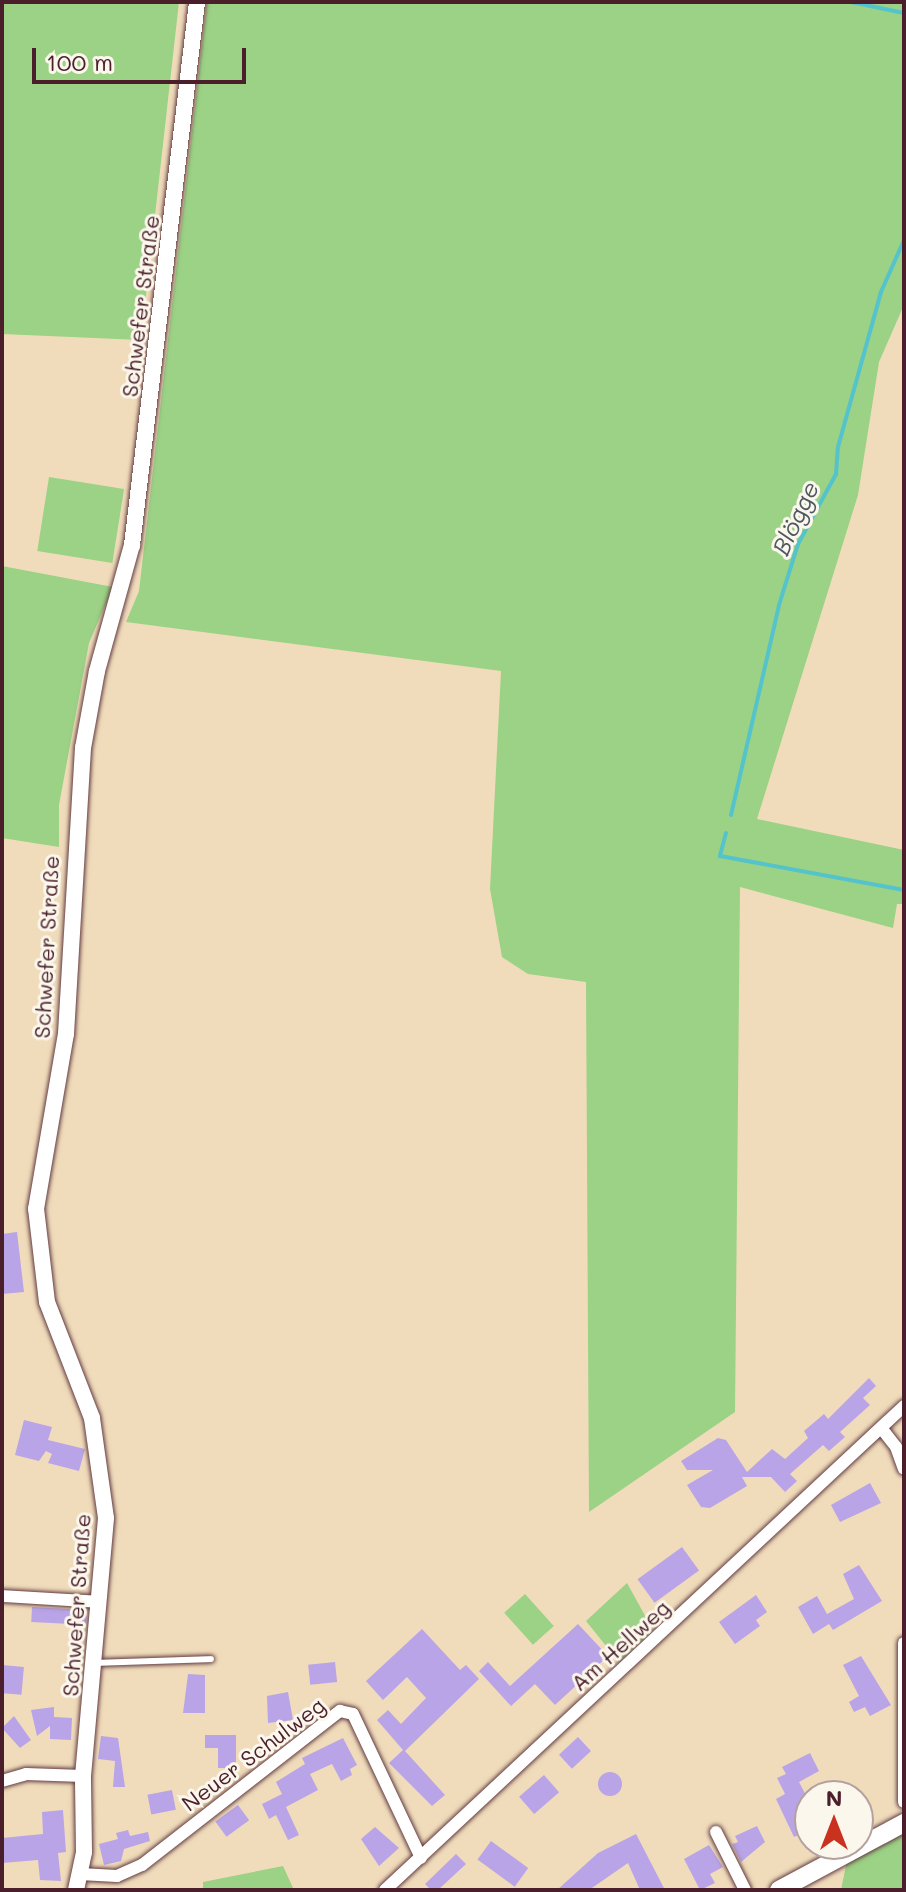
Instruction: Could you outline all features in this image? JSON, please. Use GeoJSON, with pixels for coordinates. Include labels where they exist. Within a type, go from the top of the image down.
{"type":"FeatureCollection","features":[{"type":"Feature","properties":{"kind":"main road"},"geometry":{"type":"LineString","coordinates":[[787,1888],[904,1823]]}},
{"type":"Feature","properties":{"kind":"street","name":"Schwefer Straße"},"geometry":{"type":"LineString","coordinates":[[78,1882],[83,1776],[96,1663],[106,1518],[99,1444],[47,1302],[36,1209],[66,1034],[83,748],[97,671],[132,545],[197,2]]}},
{"type":"Feature","properties":{"kind":"street","name":"Am Hellweg"},"geometry":{"type":"LineString","coordinates":[[385,1890],[904,1406]]}},
{"type":"Feature","properties":{"kind":"street"},"geometry":{"type":"LineString","coordinates":[[882,1429],[896,1447],[904,1469]]}},
{"type":"Feature","properties":{"kind":"street"},"geometry":{"type":"LineString","coordinates":[[2,1596],[100,1602]]}},
{"type":"Feature","properties":{"kind":"street"},"geometry":{"type":"LineString","coordinates":[[904,1643],[904,1802]]}},
{"type":"Feature","properties":{"kind":"street","name":"Neuer Schulweg"},"geometry":{"type":"LineString","coordinates":[[78,1882],[117,1876],[142,1865],[340,1711],[353,1714],[421,1858]]}},
{"type":"Feature","properties":{"kind":"street"},"geometry":{"type":"LineString","coordinates":[[2,1781],[26,1774],[83,1776]]}},
{"type":"Feature","properties":{"kind":"street"},"geometry":{"type":"LineString","coordinates":[[716,1832],[745,1890]]}},
{"type":"Feature","properties":{"kind":"lane"},"geometry":{"type":"LineString","coordinates":[[96,1663],[211,1659]]}},
{"type":"Feature","properties":{"kind":"green space"},"geometry":{"type":"Polygon","coordinates":[[[2,2],[179,2],[141,340],[2,334],[2,2]]]}},
{"type":"Feature","properties":{"kind":"green space"},"geometry":{"type":"Polygon","coordinates":[[[207,2],[904,2],[904,305],[879,362],[858,495],[757,819],[904,850],[904,904],[897,904],[893,928],[740,887],[735,1412],[589,1512],[586,982],[528,974],[502,957],[490,889],[501,671],[126,622],[139,591],[207,2]]]}},
{"type":"Feature","properties":{"kind":"green space"},"geometry":{"type":"Polygon","coordinates":[[[49,477],[124,489],[112,563],[37,551],[49,477]]]}},
{"type":"Feature","properties":{"kind":"green space"},"geometry":{"type":"Polygon","coordinates":[[[2,566],[113,587],[89,643],[59,805],[59,847],[2,838],[2,566]]]}},
{"type":"Feature","properties":{"kind":"green space"},"geometry":{"type":"Polygon","coordinates":[[[627,1583],[653,1630],[619,1662],[586,1621],[627,1583]]]}},
{"type":"Feature","properties":{"kind":"green space"},"geometry":{"type":"Polygon","coordinates":[[[525,1594],[554,1626],[533,1645],[504,1613],[525,1594]]]}},
{"type":"Feature","properties":{"kind":"green space"},"geometry":{"type":"Polygon","coordinates":[[[904,1833],[904,1890],[841,1890],[847,1860],[874,1860],[874,1847],[904,1833]]]}},
{"type":"Feature","properties":{"kind":"green space"},"geometry":{"type":"Polygon","coordinates":[[[283,1866],[294,1890],[203,1890],[203,1882],[283,1866]]]}},
{"type":"Feature","properties":{"kind":"building"},"geometry":{"type":"Polygon","coordinates":[[[17,1232],[24,1292],[2,1294],[2,1234],[17,1232]]]}},
{"type":"Feature","properties":{"kind":"building"},"geometry":{"type":"Polygon","coordinates":[[[869,1378],[876,1386],[863,1398],[870,1405],[840,1432],[845,1437],[829,1451],[823,1445],[790,1474],[797,1481],[785,1492],[771,1477],[742,1477],[747,1486],[710,1508],[701,1507],[687,1485],[713,1470],[687,1470],[681,1461],[718,1438],[726,1440],[747,1472],[772,1449],[785,1459],[808,1438],[804,1431],[824,1414],[828,1419],[869,1378]]]}},
{"type":"Feature","properties":{"kind":"building"},"geometry":{"type":"Polygon","coordinates":[[[24,1420],[52,1427],[48,1440],[85,1449],[79,1471],[48,1463],[52,1454],[46,1451],[39,1461],[15,1455],[24,1420]]]}},
{"type":"Feature","properties":{"kind":"building"},"geometry":{"type":"Polygon","coordinates":[[[870,1483],[881,1503],[840,1522],[831,1505],[870,1483]]]}},
{"type":"Feature","properties":{"kind":"building"},"geometry":{"type":"Polygon","coordinates":[[[682,1547],[699,1570],[655,1603],[638,1579],[682,1547]]]}},
{"type":"Feature","properties":{"kind":"building"},"geometry":{"type":"Polygon","coordinates":[[[859,1565],[882,1601],[833,1630],[829,1624],[813,1634],[798,1607],[817,1596],[827,1614],[854,1599],[843,1574],[859,1565]]]}},
{"type":"Feature","properties":{"kind":"building"},"geometry":{"type":"Polygon","coordinates":[[[756,1595],[767,1612],[756,1620],[760,1626],[735,1644],[719,1622],[756,1595]]]}},
{"type":"Feature","properties":{"kind":"building"},"geometry":{"type":"Polygon","coordinates":[[[32,1607],[87,1610],[86,1625],[31,1622],[32,1607]]]}},
{"type":"Feature","properties":{"kind":"building"},"geometry":{"type":"Polygon","coordinates":[[[578,1624],[608,1656],[555,1705],[535,1684],[511,1706],[479,1671],[488,1662],[510,1686],[578,1624]]]}},
{"type":"Feature","properties":{"kind":"building"},"geometry":{"type":"Polygon","coordinates":[[[422,1629],[460,1670],[466,1665],[479,1679],[405,1751],[445,1795],[432,1806],[389,1763],[403,1750],[377,1720],[388,1710],[401,1724],[426,1698],[407,1677],[383,1700],[366,1681],[422,1629]]]}},
{"type":"Feature","properties":{"kind":"building"},"geometry":{"type":"Polygon","coordinates":[[[861,1656],[891,1705],[870,1716],[865,1707],[854,1712],[849,1702],[859,1696],[843,1665],[861,1656]]]}},
{"type":"Feature","properties":{"kind":"building"},"geometry":{"type":"Polygon","coordinates":[[[335,1662],[337,1682],[310,1685],[308,1665],[335,1662]]]}},
{"type":"Feature","properties":{"kind":"building"},"geometry":{"type":"Polygon","coordinates":[[[2,1665],[24,1667],[21,1695],[2,1693],[2,1665]]]}},
{"type":"Feature","properties":{"kind":"building"},"geometry":{"type":"Polygon","coordinates":[[[188,1674],[205,1675],[205,1713],[183,1713],[188,1674]]]}},
{"type":"Feature","properties":{"kind":"building"},"geometry":{"type":"Polygon","coordinates":[[[288,1692],[293,1720],[268,1723],[267,1696],[288,1692]]]}},
{"type":"Feature","properties":{"kind":"building"},"geometry":{"type":"Polygon","coordinates":[[[54,1707],[54,1717],[72,1718],[71,1740],[50,1739],[50,1726],[37,1736],[31,1710],[54,1707]]]}},
{"type":"Feature","properties":{"kind":"building"},"geometry":{"type":"Polygon","coordinates":[[[14,1716],[31,1740],[20,1748],[2,1728],[14,1716]]]}},
{"type":"Feature","properties":{"kind":"building"},"geometry":{"type":"Polygon","coordinates":[[[205,1735],[236,1735],[236,1768],[218,1768],[218,1748],[205,1748],[205,1735]]]}},
{"type":"Feature","properties":{"kind":"building"},"geometry":{"type":"Polygon","coordinates":[[[101,1736],[118,1738],[125,1787],[113,1787],[115,1761],[98,1759],[101,1736]]]}},
{"type":"Feature","properties":{"kind":"building"},"geometry":{"type":"Polygon","coordinates":[[[578,1737],[591,1751],[572,1769],[559,1755],[578,1737]]]}},
{"type":"Feature","properties":{"kind":"building"},"geometry":{"type":"Polygon","coordinates":[[[343,1738],[357,1765],[350,1769],[352,1775],[341,1781],[332,1764],[310,1774],[318,1790],[286,1807],[299,1835],[288,1840],[276,1815],[269,1819],[262,1804],[282,1794],[276,1782],[305,1764],[302,1758],[343,1738]]]}},
{"type":"Feature","properties":{"kind":"building"},"geometry":{"type":"Polygon","coordinates":[[[810,1753],[819,1771],[803,1780],[794,1780],[794,1837],[776,1799],[785,1794],[777,1778],[786,1774],[782,1767],[810,1753]]]}},
{"type":"Feature","properties":{"kind":"building"},"geometry":{"type":"Polygon","coordinates":[[[610,1772],[618,1776],[622,1784],[618,1792],[610,1796],[602,1792],[598,1784],[602,1776],[610,1772]]]}},
{"type":"Feature","properties":{"kind":"building"},"geometry":{"type":"Polygon","coordinates":[[[544,1775],[559,1792],[534,1814],[519,1797],[544,1775]]]}},
{"type":"Feature","properties":{"kind":"building"},"geometry":{"type":"Polygon","coordinates":[[[172,1790],[176,1810],[151,1814],[147,1795],[172,1790]]]}},
{"type":"Feature","properties":{"kind":"building"},"geometry":{"type":"Polygon","coordinates":[[[238,1805],[249,1820],[227,1837],[215,1821],[238,1805]]]}},
{"type":"Feature","properties":{"kind":"building"},"geometry":{"type":"Polygon","coordinates":[[[63,1810],[66,1852],[58,1853],[61,1881],[40,1880],[38,1860],[2,1863],[2,1838],[43,1834],[42,1812],[63,1810]]]}},
{"type":"Feature","properties":{"kind":"building"},"geometry":{"type":"Polygon","coordinates":[[[757,1826],[765,1842],[741,1862],[732,1844],[738,1842],[735,1836],[757,1826]]]}},
{"type":"Feature","properties":{"kind":"building"},"geometry":{"type":"Polygon","coordinates":[[[375,1827],[399,1848],[379,1866],[361,1839],[375,1827]]]}},
{"type":"Feature","properties":{"kind":"building"},"geometry":{"type":"Polygon","coordinates":[[[128,1830],[130,1836],[148,1832],[150,1841],[124,1849],[121,1861],[104,1865],[99,1844],[118,1839],[116,1833],[128,1830]]]}},
{"type":"Feature","properties":{"kind":"building"},"geometry":{"type":"Polygon","coordinates":[[[636,1834],[665,1890],[640,1890],[628,1863],[589,1890],[557,1890],[598,1853],[636,1834]]]}},
{"type":"Feature","properties":{"kind":"building"},"geometry":{"type":"Polygon","coordinates":[[[491,1841],[528,1868],[515,1887],[477,1860],[491,1841]]]}},
{"type":"Feature","properties":{"kind":"building"},"geometry":{"type":"Polygon","coordinates":[[[709,1845],[723,1867],[710,1874],[715,1883],[700,1890],[684,1859],[709,1845]]]}},
{"type":"Feature","properties":{"kind":"building"},"geometry":{"type":"Polygon","coordinates":[[[456,1854],[466,1864],[438,1890],[431,1890],[425,1884],[456,1854]]]}},
{"type":"Feature","properties":{"kind":"waterway","name":"Blögge"},"geometry":{"type":"LineString","coordinates":[[851,2],[904,13]]}},
{"type":"Feature","properties":{"kind":"waterway","name":"Blögge"},"geometry":{"type":"LineString","coordinates":[[731,815],[779,605],[798,544],[836,474],[838,447],[881,292],[904,240]]}},
{"type":"Feature","properties":{"kind":"waterway","name":"Blögge"},"geometry":{"type":"LineString","coordinates":[[726,833],[720,856],[904,890]]}}]}
